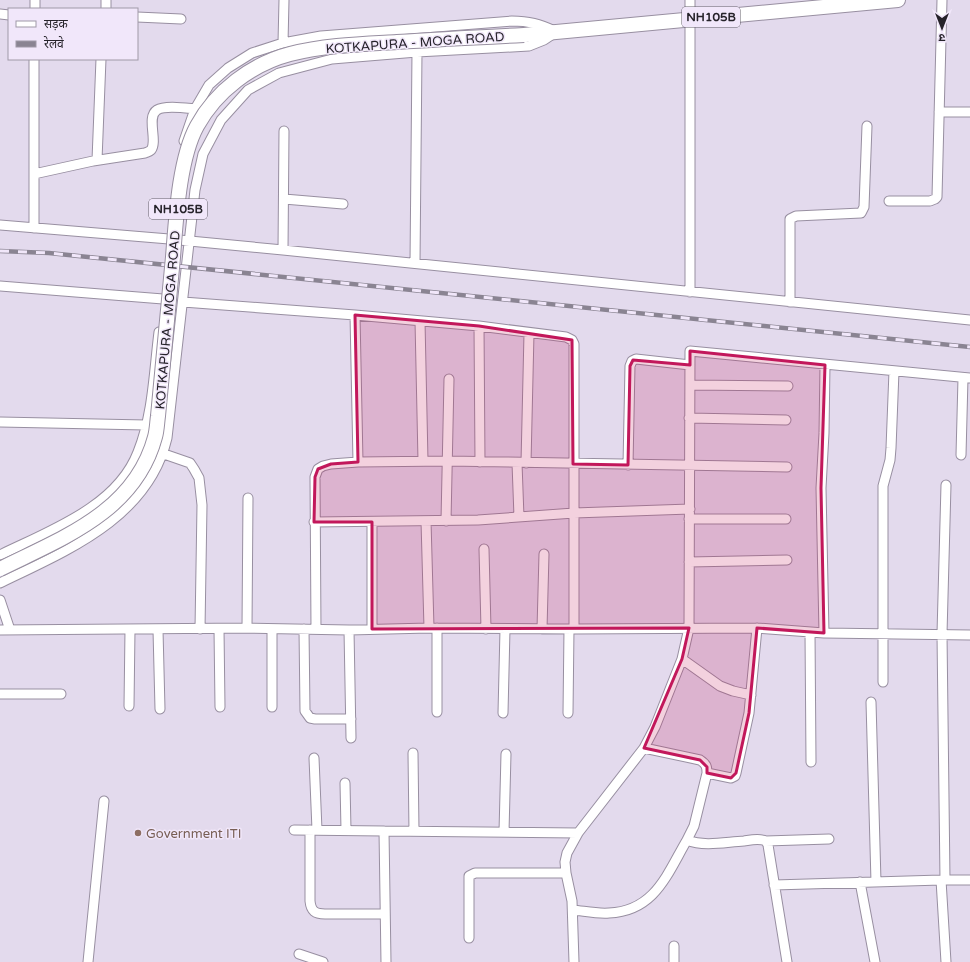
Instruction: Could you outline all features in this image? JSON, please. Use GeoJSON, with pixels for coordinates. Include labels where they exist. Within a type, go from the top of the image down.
{"type":"FeatureCollection","features":[{"type":"Feature","properties":{"kind":"highway","name":"KOTKAPURA - MOGA ROAD"},"geometry":{"type":"LineString","coordinates":[[0,569],[75,532],[97,518],[117,502],[141,473],[149,456],[155,437],[176,227],[183,170],[188,147],[197,126],[214,102],[231,85],[246,74],[264,63],[290,54],[320,48],[358,44],[524,35],[690,18],[785,11],[898,0]]}},
{"type":"Feature","properties":{"kind":"street"},"geometry":{"type":"LineString","coordinates":[[283,43],[284,0]]}},
{"type":"Feature","properties":{"kind":"street"},"geometry":{"type":"LineString","coordinates":[[690,0],[690,292]]}},
{"type":"Feature","properties":{"kind":"street"},"geometry":{"type":"LineString","coordinates":[[889,201],[930,201],[937,197],[942,0]]}},
{"type":"Feature","properties":{"kind":"street"},"geometry":{"type":"LineString","coordinates":[[138,17],[181,19]]}},
{"type":"Feature","properties":{"kind":"street"},"geometry":{"type":"LineString","coordinates":[[0,556],[86,512],[121,482],[138,453],[146,425],[151,399],[174,189],[181,152],[194,109],[209,85],[228,68],[252,53],[283,43],[321,36],[527,21],[536,23],[556,32]]}},
{"type":"Feature","properties":{"kind":"street"},"geometry":{"type":"LineString","coordinates":[[0,583],[48,560],[108,525],[130,506],[154,475],[164,454],[170,419],[195,190],[203,154],[221,120],[248,90],[280,72],[332,59],[417,52],[529,46],[544,40],[556,32]]}},
{"type":"Feature","properties":{"kind":"street"},"geometry":{"type":"LineString","coordinates":[[415,263],[417,52]]}},
{"type":"Feature","properties":{"kind":"street"},"geometry":{"type":"LineString","coordinates":[[34,60],[34,228]]}},
{"type":"Feature","properties":{"kind":"street"},"geometry":{"type":"LineString","coordinates":[[97,160],[101,60]]}},
{"type":"Feature","properties":{"kind":"street"},"geometry":{"type":"LineString","coordinates":[[34,174],[97,160],[145,153],[151,150],[153,144],[152,120],[153,114],[156,110],[169,108],[194,109]]}},
{"type":"Feature","properties":{"kind":"street"},"geometry":{"type":"LineString","coordinates":[[939,112],[970,112]]}},
{"type":"Feature","properties":{"kind":"street"},"geometry":{"type":"LineString","coordinates":[[790,302],[790,219],[796,216],[861,214],[864,207],[867,126]]}},
{"type":"Feature","properties":{"kind":"street"},"geometry":{"type":"LineString","coordinates":[[283,250],[284,131]]}},
{"type":"Feature","properties":{"kind":"street"},"geometry":{"type":"LineString","coordinates":[[284,199],[343,204]]}},
{"type":"Feature","properties":{"kind":"street"},"geometry":{"type":"LineString","coordinates":[[0,225],[169,238],[970,320]]}},
{"type":"Feature","properties":{"kind":"street"},"geometry":{"type":"LineString","coordinates":[[0,286],[163,299]]}},
{"type":"Feature","properties":{"kind":"street"},"geometry":{"type":"LineString","coordinates":[[183,302],[479,326],[566,337],[572,340],[574,513],[568,713]]}},
{"type":"Feature","properties":{"kind":"street"},"geometry":{"type":"LineString","coordinates":[[355,315],[358,462]]}},
{"type":"Feature","properties":{"kind":"street"},"geometry":{"type":"LineString","coordinates":[[420,321],[423,462]]}},
{"type":"Feature","properties":{"kind":"street"},"geometry":{"type":"LineString","coordinates":[[479,326],[480,462]]}},
{"type":"Feature","properties":{"kind":"street"},"geometry":{"type":"LineString","coordinates":[[519,518],[529,333]]}},
{"type":"Feature","properties":{"kind":"street"},"geometry":{"type":"LineString","coordinates":[[574,962],[572,901],[565,862],[567,853],[578,833],[644,748],[657,722],[682,659],[689,628],[690,351],[966,378],[961,455]]}},
{"type":"Feature","properties":{"kind":"street"},"geometry":{"type":"LineString","coordinates":[[628,465],[630,366],[632,361],[636,359],[690,365]]}},
{"type":"Feature","properties":{"kind":"street"},"geometry":{"type":"LineString","coordinates":[[824,633],[821,488],[824,433],[825,365]]}},
{"type":"Feature","properties":{"kind":"street"},"geometry":{"type":"LineString","coordinates":[[883,682],[883,486],[890,460],[894,371]]}},
{"type":"Feature","properties":{"kind":"street"},"geometry":{"type":"LineString","coordinates":[[446,521],[449,379]]}},
{"type":"Feature","properties":{"kind":"street"},"geometry":{"type":"LineString","coordinates":[[690,385],[788,386]]}},
{"type":"Feature","properties":{"kind":"street"},"geometry":{"type":"LineString","coordinates":[[689,418],[786,420]]}},
{"type":"Feature","properties":{"kind":"street"},"geometry":{"type":"LineString","coordinates":[[0,422],[146,425]]}},
{"type":"Feature","properties":{"kind":"street"},"geometry":{"type":"LineString","coordinates":[[164,454],[190,464],[199,478],[202,505],[200,629]]}},
{"type":"Feature","properties":{"kind":"street"},"geometry":{"type":"LineString","coordinates":[[316,630],[314,522],[315,477],[318,469],[331,464],[358,462],[480,462],[787,467]]}},
{"type":"Feature","properties":{"kind":"street"},"geometry":{"type":"LineString","coordinates":[[946,485],[942,634],[943,880],[946,962]]}},
{"type":"Feature","properties":{"kind":"street"},"geometry":{"type":"LineString","coordinates":[[247,628],[248,498]]}},
{"type":"Feature","properties":{"kind":"street"},"geometry":{"type":"LineString","coordinates":[[314,522],[446,521],[519,518],[574,513],[690,509]]}},
{"type":"Feature","properties":{"kind":"street"},"geometry":{"type":"LineString","coordinates":[[689,519],[786,519]]}},
{"type":"Feature","properties":{"kind":"street"},"geometry":{"type":"LineString","coordinates":[[426,521],[437,712]]}},
{"type":"Feature","properties":{"kind":"street"},"geometry":{"type":"LineString","coordinates":[[372,522],[372,629]]}},
{"type":"Feature","properties":{"kind":"street"},"geometry":{"type":"LineString","coordinates":[[484,549],[486,629]]}},
{"type":"Feature","properties":{"kind":"street"},"geometry":{"type":"LineString","coordinates":[[542,629],[544,554]]}},
{"type":"Feature","properties":{"kind":"street"},"geometry":{"type":"LineString","coordinates":[[689,562],[787,560]]}},
{"type":"Feature","properties":{"kind":"street"},"geometry":{"type":"LineString","coordinates":[[0,600],[10,630]]}},
{"type":"Feature","properties":{"kind":"street"},"geometry":{"type":"LineString","coordinates":[[0,630],[158,630],[247,628],[349,630],[433,628],[757,628],[824,633],[970,634]]}},
{"type":"Feature","properties":{"kind":"street"},"geometry":{"type":"LineString","coordinates":[[707,773],[727,778],[734,776],[748,720],[757,628]]}},
{"type":"Feature","properties":{"kind":"street"},"geometry":{"type":"LineString","coordinates":[[219,629],[220,707]]}},
{"type":"Feature","properties":{"kind":"street"},"geometry":{"type":"LineString","coordinates":[[272,629],[272,706]]}},
{"type":"Feature","properties":{"kind":"street"},"geometry":{"type":"LineString","coordinates":[[304,629],[305,711],[310,718],[315,719],[351,719]]}},
{"type":"Feature","properties":{"kind":"street"},"geometry":{"type":"LineString","coordinates":[[503,713],[505,629]]}},
{"type":"Feature","properties":{"kind":"street"},"geometry":{"type":"LineString","coordinates":[[129,706],[130,630]]}},
{"type":"Feature","properties":{"kind":"street"},"geometry":{"type":"LineString","coordinates":[[158,630],[160,709]]}},
{"type":"Feature","properties":{"kind":"street"},"geometry":{"type":"LineString","coordinates":[[349,630],[351,738]]}},
{"type":"Feature","properties":{"kind":"street"},"geometry":{"type":"LineString","coordinates":[[810,632],[811,762]]}},
{"type":"Feature","properties":{"kind":"street"},"geometry":{"type":"LineString","coordinates":[[682,659],[720,686],[750,695]]}},
{"type":"Feature","properties":{"kind":"street"},"geometry":{"type":"LineString","coordinates":[[0,694],[61,694]]}},
{"type":"Feature","properties":{"kind":"street"},"geometry":{"type":"LineString","coordinates":[[871,702],[876,882]]}},
{"type":"Feature","properties":{"kind":"street"},"geometry":{"type":"LineString","coordinates":[[572,910],[607,914],[622,912],[641,905],[662,883],[694,826],[707,773],[705,763],[700,760],[644,748]]}},
{"type":"Feature","properties":{"kind":"street"},"geometry":{"type":"LineString","coordinates":[[413,753],[414,831]]}},
{"type":"Feature","properties":{"kind":"street"},"geometry":{"type":"LineString","coordinates":[[504,832],[506,754]]}},
{"type":"Feature","properties":{"kind":"street"},"geometry":{"type":"LineString","coordinates":[[314,758],[314,830],[310,900],[311,908],[318,914],[385,914]]}},
{"type":"Feature","properties":{"kind":"street"},"geometry":{"type":"LineString","coordinates":[[345,783],[346,830]]}},
{"type":"Feature","properties":{"kind":"street"},"geometry":{"type":"LineString","coordinates":[[88,962],[104,801]]}},
{"type":"Feature","properties":{"kind":"street"},"geometry":{"type":"LineString","coordinates":[[294,830],[578,833]]}},
{"type":"Feature","properties":{"kind":"street"},"geometry":{"type":"LineString","coordinates":[[384,831],[386,962]]}},
{"type":"Feature","properties":{"kind":"street"},"geometry":{"type":"LineString","coordinates":[[687,840],[694,843],[709,844],[754,840],[828,839]]}},
{"type":"Feature","properties":{"kind":"street"},"geometry":{"type":"LineString","coordinates":[[766,841],[768,845],[787,962]]}},
{"type":"Feature","properties":{"kind":"street"},"geometry":{"type":"LineString","coordinates":[[469,938],[469,876],[475,873],[566,872]]}},
{"type":"Feature","properties":{"kind":"street"},"geometry":{"type":"LineString","coordinates":[[774,885],[970,880]]}},
{"type":"Feature","properties":{"kind":"street"},"geometry":{"type":"LineString","coordinates":[[860,882],[875,962]]}},
{"type":"Feature","properties":{"kind":"street"},"geometry":{"type":"LineString","coordinates":[[674,946],[674,962]]}},
{"type":"Feature","properties":{"kind":"street"},"geometry":{"type":"LineString","coordinates":[[299,954],[323,962]]}},
{"type":"Feature","properties":{"kind":"highlighted area"},"geometry":{"type":"Polygon","coordinates":[[[355,315],[479,326],[572,340],[573,464],[628,465],[630,366],[633,360],[690,365],[690,351],[825,365],[821,488],[824,633],[757,628],[749,713],[736,773],[731,778],[707,773],[707,767],[700,760],[644,748],[682,659],[689,628],[372,629],[372,522],[314,522],[315,477],[318,469],[331,464],[358,462],[355,315]]]}},
{"type":"Feature","properties":{"kind":"railway"},"geometry":{"type":"LineString","coordinates":[[0,251],[49,253],[970,347]]}},
{"type":"Feature","properties":{"kind":"place","name":"Government ITI"},"geometry":{"type":"Point","coordinates":[138,833]}}]}
